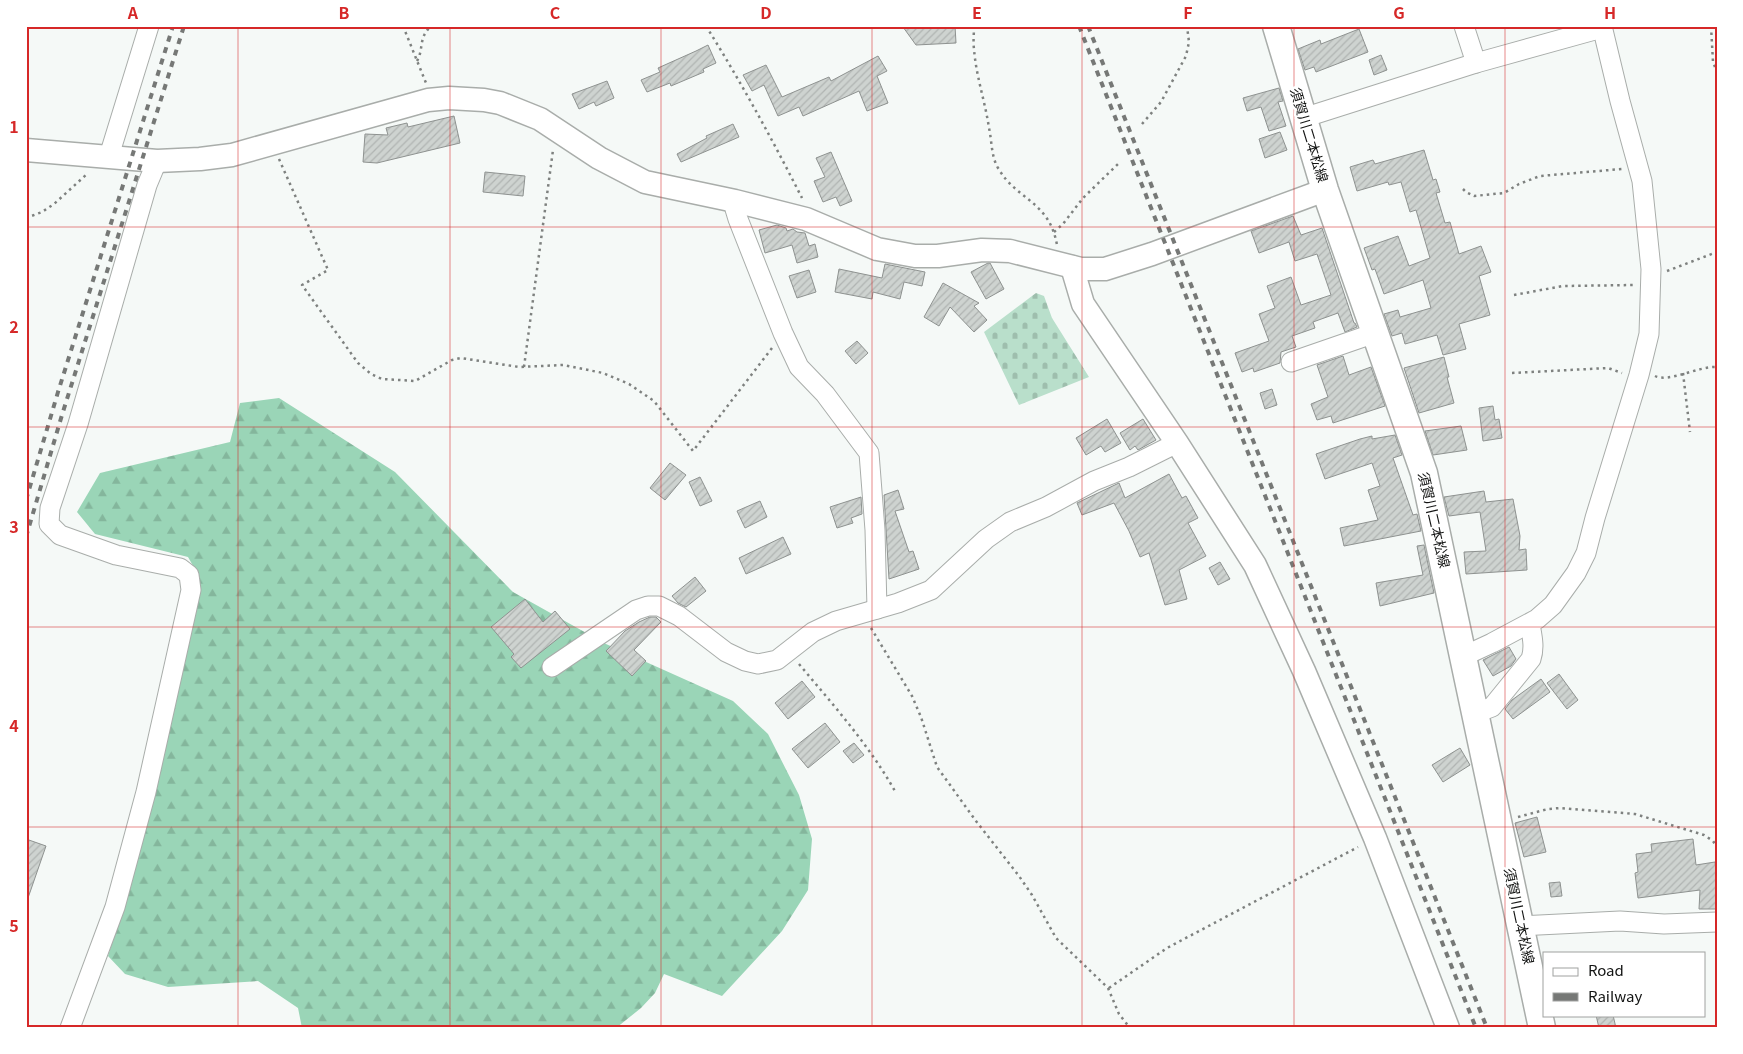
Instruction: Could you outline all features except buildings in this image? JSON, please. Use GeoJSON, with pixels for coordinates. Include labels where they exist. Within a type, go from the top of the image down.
{"type":"FeatureCollection","features":[{"type":"Feature","properties":{"kind":"main road","name":"須賀川二本松線"},"geometry":{"type":"LineString","coordinates":[[1276,26],[1325,190],[1424,473],[1542,1028]]}},
{"type":"Feature","properties":{"kind":"street"},"geometry":{"type":"LineString","coordinates":[[104,156],[148,26]]}},
{"type":"Feature","properties":{"kind":"street"},"geometry":{"type":"LineString","coordinates":[[1464,26],[1476,63]]}},
{"type":"Feature","properties":{"kind":"street"},"geometry":{"type":"LineString","coordinates":[[1303,118],[1476,63],[1602,27],[1644,197],[1651,280],[1648,334],[1639,374],[1594,518],[1586,553],[1576,573],[1553,605],[1537,619],[1492,644],[1464,656]]}},
{"type":"Feature","properties":{"kind":"street"},"geometry":{"type":"LineString","coordinates":[[26,150],[156,161],[216,158],[434,100],[470,98],[500,102],[540,118],[599,158],[645,182],[735,201],[810,220],[878,249],[915,256],[982,250],[1010,251],[1092,270],[1106,269],[1152,254],[1325,190]]}},
{"type":"Feature","properties":{"kind":"street"},"geometry":{"type":"LineString","coordinates":[[70,1028],[115,907],[146,792],[191,590],[189,575],[180,568],[116,555],[60,535],[49,524],[50,508],[78,424],[147,185],[156,161]]}},
{"type":"Feature","properties":{"kind":"street"},"geometry":{"type":"LineString","coordinates":[[735,201],[738,219],[785,338],[799,367],[825,394],[869,453],[875,530],[877,609]]}},
{"type":"Feature","properties":{"kind":"street"},"geometry":{"type":"LineString","coordinates":[[1066,265],[1082,304],[1178,443],[1255,565],[1304,671],[1375,838],[1448,1028]]}},
{"type":"Feature","properties":{"kind":"street"},"geometry":{"type":"LineString","coordinates":[[1291,362],[1376,333]]}},
{"type":"Feature","properties":{"kind":"street"},"geometry":{"type":"LineString","coordinates":[[552,668],[636,610],[648,606],[659,606],[679,616],[726,652],[745,661],[758,664],[777,660],[813,632],[836,622],[898,603],[931,590],[986,539],[1010,522],[1046,507],[1094,481],[1129,467],[1178,443]]}},
{"type":"Feature","properties":{"kind":"street"},"geometry":{"type":"LineString","coordinates":[[1476,713],[1492,707],[1530,659],[1534,652],[1530,624]]}},
{"type":"Feature","properties":{"kind":"street"},"geometry":{"type":"LineString","coordinates":[[1521,926],[1620,921],[1664,924],[1717,922]]}},
{"type":"Feature","properties":{"kind":"path"},"geometry":{"type":"LineString","coordinates":[[403,26],[434,100]]}},
{"type":"Feature","properties":{"kind":"path"},"geometry":{"type":"LineString","coordinates":[[417,61],[420,57],[420,45],[426,31],[431,26]]}},
{"type":"Feature","properties":{"kind":"path"},"geometry":{"type":"LineString","coordinates":[[454,26],[464,28],[483,26]]}},
{"type":"Feature","properties":{"kind":"path"},"geometry":{"type":"LineString","coordinates":[[706,26],[739,78],[771,136],[807,207],[810,220]]}},
{"type":"Feature","properties":{"kind":"path"},"geometry":{"type":"LineString","coordinates":[[974,26],[976,63],[993,155],[998,168],[1008,182],[1046,214],[1066,265]]}},
{"type":"Feature","properties":{"kind":"path"},"geometry":{"type":"LineString","coordinates":[[1142,124],[1161,102],[1186,56],[1189,42],[1187,26]]}},
{"type":"Feature","properties":{"kind":"path"},"geometry":{"type":"LineString","coordinates":[[1712,26],[1713,62],[1717,72]]}},
{"type":"Feature","properties":{"kind":"path"},"geometry":{"type":"LineString","coordinates":[[524,367],[554,140],[559,130]]}},
{"type":"Feature","properties":{"kind":"path"},"geometry":{"type":"LineString","coordinates":[[272,144],[328,270],[302,285],[358,363],[382,380],[415,380],[452,360],[461,358],[524,367],[563,365],[603,373],[628,384],[654,401],[693,451],[778,341],[785,338]]}},
{"type":"Feature","properties":{"kind":"path"},"geometry":{"type":"LineString","coordinates":[[26,218],[42,212],[54,204],[104,156]]}},
{"type":"Feature","properties":{"kind":"path"},"geometry":{"type":"LineString","coordinates":[[1054,232],[1119,163]]}},
{"type":"Feature","properties":{"kind":"path"},"geometry":{"type":"LineString","coordinates":[[1463,189],[1474,196],[1504,193],[1519,184],[1540,176],[1638,168]]}},
{"type":"Feature","properties":{"kind":"path"},"geometry":{"type":"LineString","coordinates":[[1514,295],[1563,286],[1651,280],[1672,269],[1717,252]]}},
{"type":"Feature","properties":{"kind":"path"},"geometry":{"type":"LineString","coordinates":[[1512,373],[1608,368],[1661,379],[1703,368],[1717,367]]}},
{"type":"Feature","properties":{"kind":"path"},"geometry":{"type":"LineString","coordinates":[[1683,373],[1690,432]]}},
{"type":"Feature","properties":{"kind":"path"},"geometry":{"type":"LineString","coordinates":[[877,609],[871,628],[912,696],[921,717],[937,767],[976,822],[1019,876],[1056,938],[1108,988],[1119,1014],[1130,1028]]}},
{"type":"Feature","properties":{"kind":"path"},"geometry":{"type":"LineString","coordinates":[[789,651],[856,731],[881,767],[896,794]]}},
{"type":"Feature","properties":{"kind":"path"},"geometry":{"type":"LineString","coordinates":[[1499,822],[1554,808],[1620,812],[1635,814],[1704,835],[1713,841],[1717,847]]}},
{"type":"Feature","properties":{"kind":"path"},"geometry":{"type":"LineString","coordinates":[[1108,988],[1167,948],[1375,838]]}},
{"type":"Feature","properties":{"kind":"green space"},"geometry":{"type":"Polygon","coordinates":[[[1036,293],[1044,296],[1052,318],[1089,377],[1019,405],[984,332],[1036,293]]]}},
{"type":"Feature","properties":{"kind":"green space"},"geometry":{"type":"Polygon","coordinates":[[[279,398],[395,472],[513,592],[606,644],[733,701],[768,734],[799,795],[812,839],[808,890],[782,931],[722,996],[664,974],[655,993],[641,1008],[616,1028],[302,1028],[298,1008],[258,981],[168,987],[125,974],[108,956],[128,890],[193,624],[200,578],[188,557],[95,534],[77,512],[100,473],[230,442],[240,403],[279,398]]]}},
{"type":"Feature","properties":{"kind":"railway"},"geometry":{"type":"LineString","coordinates":[[26,500],[173,26]]}},
{"type":"Feature","properties":{"kind":"railway"},"geometry":{"type":"LineString","coordinates":[[26,537],[62,415],[184,26]]}},
{"type":"Feature","properties":{"kind":"railway"},"geometry":{"type":"LineString","coordinates":[[1079,26],[1476,1028]]}},
{"type":"Feature","properties":{"kind":"railway"},"geometry":{"type":"LineString","coordinates":[[1088,26],[1487,1028]]}}]}
